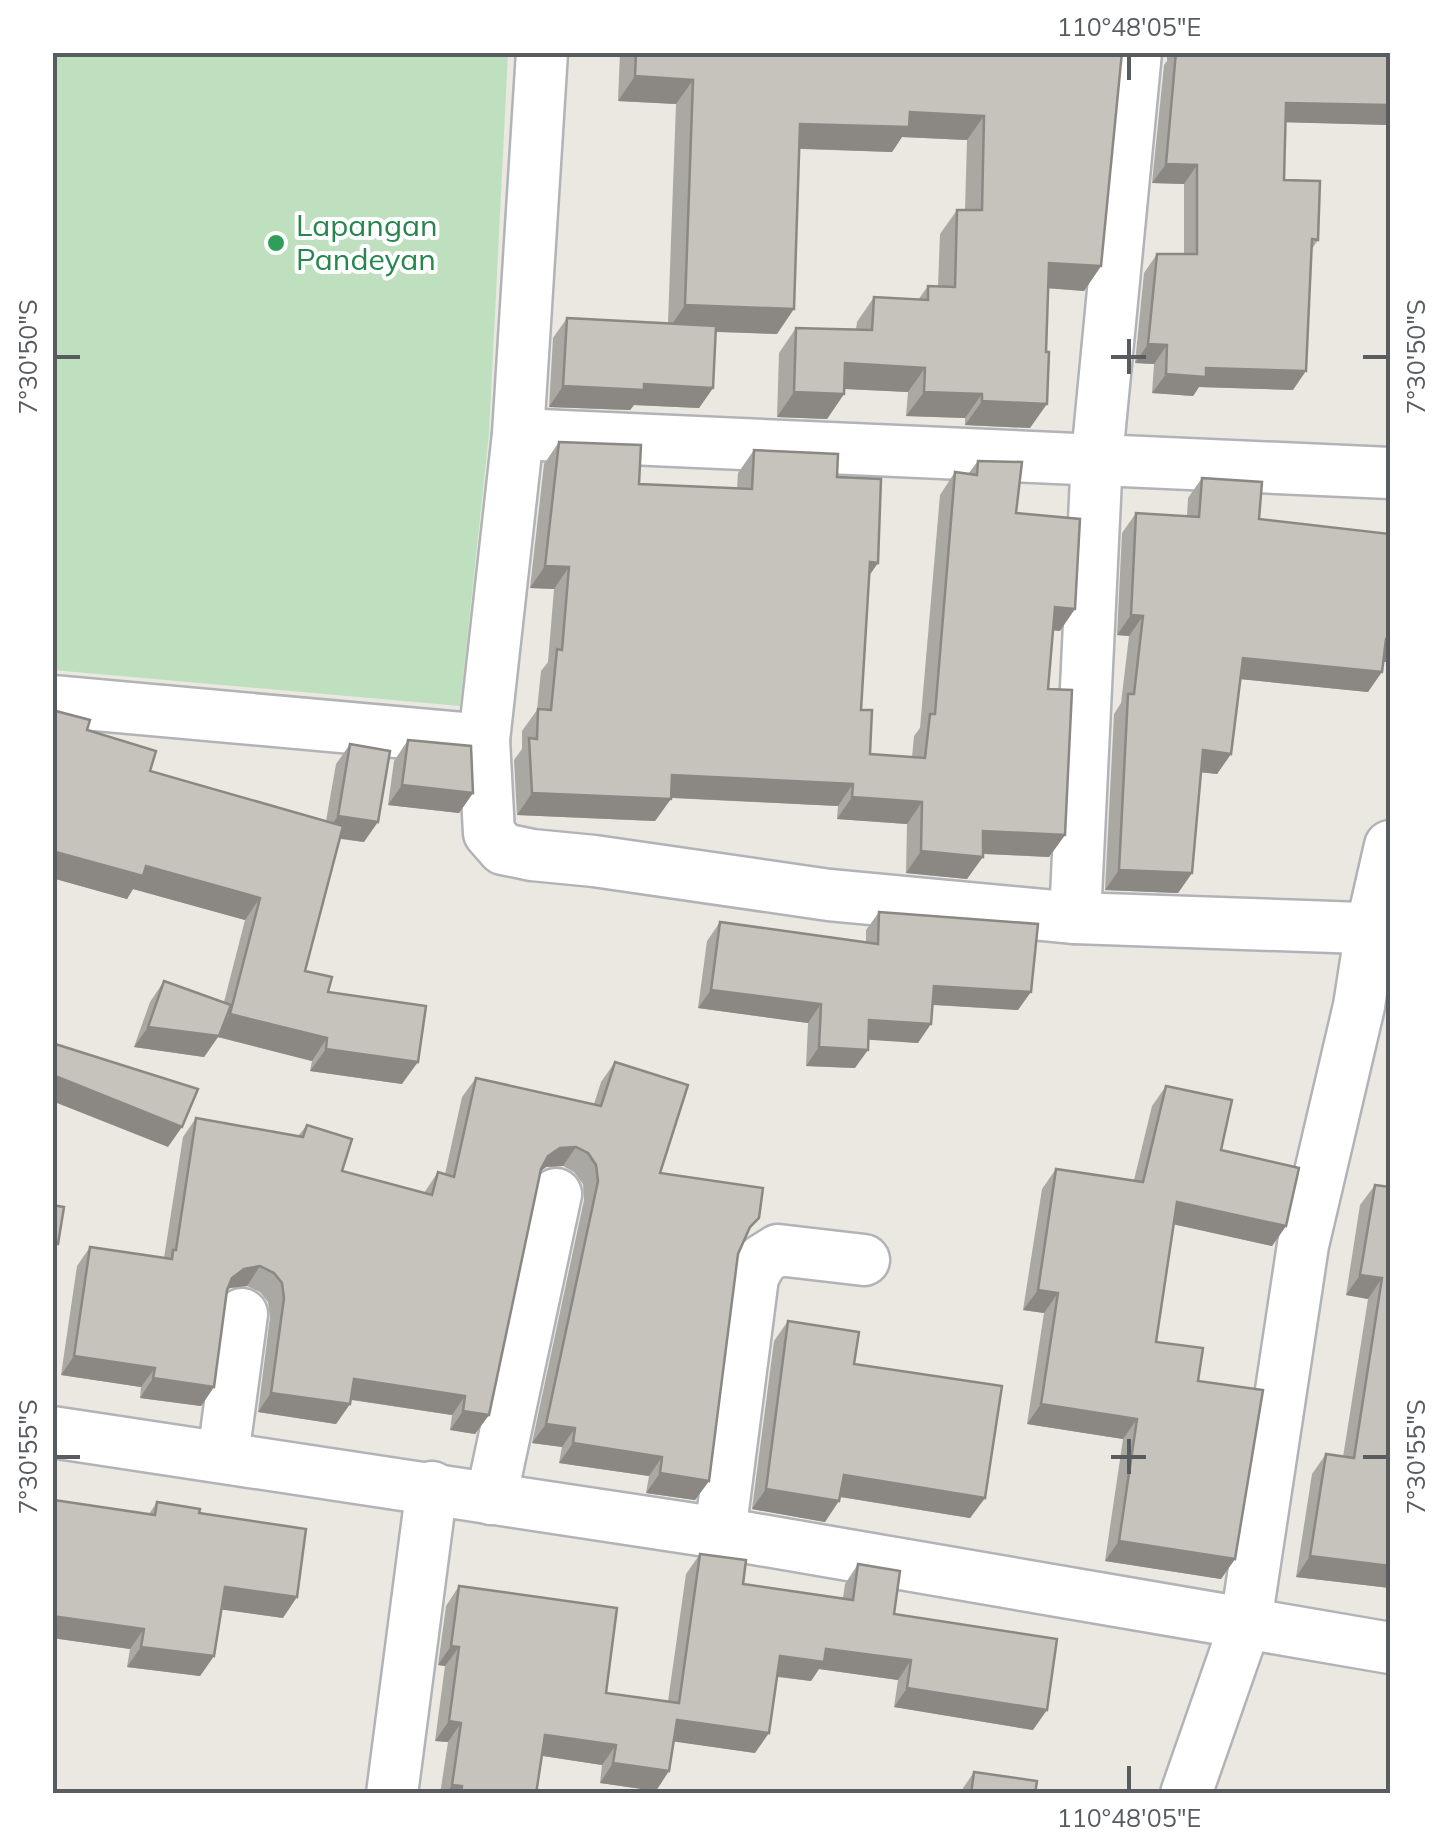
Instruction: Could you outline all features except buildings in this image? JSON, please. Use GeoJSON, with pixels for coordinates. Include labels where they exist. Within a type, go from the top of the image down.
{"type":"FeatureCollection","features":[{"type":"Feature","properties":{"kind":"street"},"geometry":{"type":"LineString","coordinates":[[542,52],[518,434],[484,740],[489,833],[502,849],[829,896],[1075,918],[1380,929]]}},
{"type":"Feature","properties":{"kind":"street"},"geometry":{"type":"LineString","coordinates":[[1075,918],[1097,458],[1136,52]]}},
{"type":"Feature","properties":{"kind":"street"},"geometry":{"type":"LineString","coordinates":[[518,434],[1390,473]]}},
{"type":"Feature","properties":{"kind":"street"},"geometry":{"type":"LineString","coordinates":[[52,700],[484,740]]}},
{"type":"Feature","properties":{"kind":"street"},"geometry":{"type":"LineString","coordinates":[[1186,1794],[1246,1622],[1303,1245],[1380,929],[1390,846]]}},
{"type":"Feature","properties":{"kind":"street"},"geometry":{"type":"LineString","coordinates":[[492,1499],[556,1194]]}},
{"type":"Feature","properties":{"kind":"street"},"geometry":{"type":"LineString","coordinates":[[720,1533],[753,1277],[762,1260],[778,1250],[864,1260]]}},
{"type":"Feature","properties":{"kind":"street"},"geometry":{"type":"LineString","coordinates":[[224,1456],[242,1314]]}},
{"type":"Feature","properties":{"kind":"street"},"geometry":{"type":"LineString","coordinates":[[52,1432],[720,1533],[1390,1648]]}},
{"type":"Feature","properties":{"kind":"street"},"geometry":{"type":"LineString","coordinates":[[392,1794],[432,1487]]}},
{"type":"Feature","properties":{"kind":"green space","name":"Lapangan Pandeyan"},"geometry":{"type":"Polygon","coordinates":[[[52,53],[508,53],[489,434],[460,706],[53,670],[52,53]]]}},
{"type":"Feature","properties":{"kind":"place","name":"Lapangan Pandeyan"},"geometry":{"type":"Point","coordinates":[276,243]}}]}
